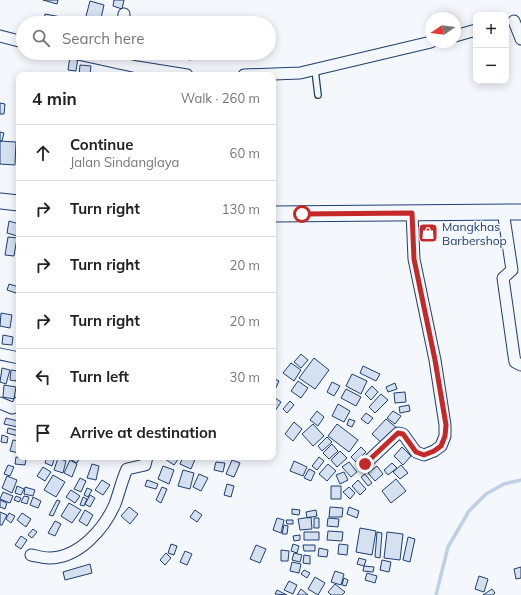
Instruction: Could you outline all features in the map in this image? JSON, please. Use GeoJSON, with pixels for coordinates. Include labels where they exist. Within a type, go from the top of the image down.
{"type":"FeatureCollection","features":[{"type":"Feature","properties":{"kind":"street"},"geometry":{"type":"LineString","coordinates":[[514,21],[521,39]]}},
{"type":"Feature","properties":{"kind":"street"},"geometry":{"type":"LineString","coordinates":[[461,34],[473,31]]}},
{"type":"Feature","properties":{"kind":"street"},"geometry":{"type":"LineString","coordinates":[[0,36],[16,40]]}},
{"type":"Feature","properties":{"kind":"street"},"geometry":{"type":"LineString","coordinates":[[276,74],[300,73],[315,70],[425,43]]}},
{"type":"Feature","properties":{"kind":"street"},"geometry":{"type":"LineString","coordinates":[[127,60],[175,72]]}},
{"type":"Feature","properties":{"kind":"street"},"geometry":{"type":"LineString","coordinates":[[0,201],[16,203]]}},
{"type":"Feature","properties":{"kind":"street"},"geometry":{"type":"LineString","coordinates":[[503,211],[512,270],[503,278],[504,290],[515,362],[521,365]]}},
{"type":"Feature","properties":{"kind":"street"},"geometry":{"type":"LineString","coordinates":[[276,214],[521,212]]}},
{"type":"Feature","properties":{"kind":"street"},"geometry":{"type":"LineString","coordinates":[[365,464],[398,433],[403,434],[416,452],[424,455],[441,446],[445,436],[446,425],[435,360],[414,259],[412,213]]}},
{"type":"Feature","properties":{"kind":"street"},"geometry":{"type":"LineString","coordinates":[[0,354],[16,357]]}},
{"type":"Feature","properties":{"kind":"street"},"geometry":{"type":"LineString","coordinates":[[0,404],[12,408],[16,407]]}},
{"type":"Feature","properties":{"kind":"street"},"geometry":{"type":"LineString","coordinates":[[31,555],[50,558],[62,556],[77,549],[99,531],[115,503],[127,469],[145,466],[146,460]]}},
{"type":"Feature","properties":{"kind":"lane"},"geometry":{"type":"LineString","coordinates":[[315,70],[318,95]]}},
{"type":"Feature","properties":{"kind":"building"},"geometry":{"type":"Polygon","coordinates":[[[43,0],[58,0],[57,4],[43,0]]]}},
{"type":"Feature","properties":{"kind":"building"},"geometry":{"type":"Polygon","coordinates":[[[114,0],[124,0],[122,9],[113,6],[114,0]]]}},
{"type":"Feature","properties":{"kind":"building"},"geometry":{"type":"Polygon","coordinates":[[[90,1],[104,5],[102,16],[86,16],[90,1]]]}},
{"type":"Feature","properties":{"kind":"building"},"geometry":{"type":"Polygon","coordinates":[[[45,14],[56,16],[45,16],[45,14]]]}},
{"type":"Feature","properties":{"kind":"building"},"geometry":{"type":"Polygon","coordinates":[[[69,60],[78,60],[76,71],[68,70],[69,60]]]}},
{"type":"Feature","properties":{"kind":"building"},"geometry":{"type":"Polygon","coordinates":[[[80,65],[91,66],[90,72],[79,72],[80,65]]]}},
{"type":"Feature","properties":{"kind":"building"},"geometry":{"type":"Polygon","coordinates":[[[0,103],[5,104],[4,114],[0,114],[0,103]]]}},
{"type":"Feature","properties":{"kind":"building"},"geometry":{"type":"Polygon","coordinates":[[[0,132],[4,133],[2,141],[0,141],[0,132]]]}},
{"type":"Feature","properties":{"kind":"building"},"geometry":{"type":"Polygon","coordinates":[[[0,141],[16,142],[15,165],[0,164],[0,141]]]}},
{"type":"Feature","properties":{"kind":"building"},"geometry":{"type":"Polygon","coordinates":[[[9,221],[16,223],[16,236],[7,233],[9,221]]]}},
{"type":"Feature","properties":{"kind":"building"},"geometry":{"type":"Polygon","coordinates":[[[8,237],[16,238],[14,256],[5,255],[8,237]]]}},
{"type":"Feature","properties":{"kind":"building"},"geometry":{"type":"Polygon","coordinates":[[[9,284],[16,286],[16,293],[7,290],[9,284]]]}},
{"type":"Feature","properties":{"kind":"building"},"geometry":{"type":"Polygon","coordinates":[[[1,313],[12,315],[10,328],[0,326],[1,313]]]}},
{"type":"Feature","properties":{"kind":"building"},"geometry":{"type":"Polygon","coordinates":[[[3,335],[13,337],[12,345],[2,344],[3,335]]]}},
{"type":"Feature","properties":{"kind":"building"},"geometry":{"type":"Polygon","coordinates":[[[301,354],[308,360],[301,368],[294,362],[301,354]]]}},
{"type":"Feature","properties":{"kind":"building"},"geometry":{"type":"Polygon","coordinates":[[[314,358],[329,370],[315,389],[299,378],[314,358]]]}},
{"type":"Feature","properties":{"kind":"building"},"geometry":{"type":"Polygon","coordinates":[[[291,363],[301,370],[294,381],[283,373],[291,363]]]}},
{"type":"Feature","properties":{"kind":"building"},"geometry":{"type":"Polygon","coordinates":[[[363,366],[380,374],[376,381],[360,373],[363,366]]]}},
{"type":"Feature","properties":{"kind":"building"},"geometry":{"type":"Polygon","coordinates":[[[2,368],[10,370],[6,384],[0,382],[2,368]]]}},
{"type":"Feature","properties":{"kind":"building"},"geometry":{"type":"Polygon","coordinates":[[[11,370],[16,371],[16,381],[10,380],[11,370]]]}},
{"type":"Feature","properties":{"kind":"building"},"geometry":{"type":"Polygon","coordinates":[[[352,374],[367,381],[361,394],[346,386],[352,374]]]}},
{"type":"Feature","properties":{"kind":"building"},"geometry":{"type":"Polygon","coordinates":[[[276,380],[279,381],[276,388],[276,380]]]}},
{"type":"Feature","properties":{"kind":"building"},"geometry":{"type":"Polygon","coordinates":[[[298,381],[308,388],[301,398],[291,391],[298,381]]]}},
{"type":"Feature","properties":{"kind":"building"},"geometry":{"type":"Polygon","coordinates":[[[332,382],[340,386],[334,396],[327,392],[332,382]]]}},
{"type":"Feature","properties":{"kind":"building"},"geometry":{"type":"Polygon","coordinates":[[[395,383],[397,389],[388,392],[386,387],[395,383]]]}},
{"type":"Feature","properties":{"kind":"building"},"geometry":{"type":"Polygon","coordinates":[[[4,385],[16,387],[14,399],[3,397],[4,385]]]}},
{"type":"Feature","properties":{"kind":"building"},"geometry":{"type":"Polygon","coordinates":[[[372,386],[378,392],[371,400],[365,394],[372,386]]]}},
{"type":"Feature","properties":{"kind":"building"},"geometry":{"type":"Polygon","coordinates":[[[346,389],[361,397],[356,406],[341,398],[346,389]]]}},
{"type":"Feature","properties":{"kind":"building"},"geometry":{"type":"Polygon","coordinates":[[[405,392],[406,402],[395,403],[394,393],[405,392]]]}},
{"type":"Feature","properties":{"kind":"building"},"geometry":{"type":"Polygon","coordinates":[[[381,394],[388,400],[375,413],[369,407],[381,394]]]}},
{"type":"Feature","properties":{"kind":"building"},"geometry":{"type":"Polygon","coordinates":[[[276,399],[281,402],[276,410],[276,399]]]}},
{"type":"Feature","properties":{"kind":"building"},"geometry":{"type":"Polygon","coordinates":[[[290,401],[294,405],[287,413],[283,409],[290,401]]]}},
{"type":"Feature","properties":{"kind":"building"},"geometry":{"type":"Polygon","coordinates":[[[338,404],[350,411],[344,422],[332,416],[338,404]]]}},
{"type":"Feature","properties":{"kind":"building"},"geometry":{"type":"Polygon","coordinates":[[[409,405],[410,411],[400,413],[399,407],[409,405]]]}},
{"type":"Feature","properties":{"kind":"building"},"geometry":{"type":"Polygon","coordinates":[[[317,411],[324,417],[318,426],[310,420],[317,411]]]}},
{"type":"Feature","properties":{"kind":"building"},"geometry":{"type":"Polygon","coordinates":[[[393,411],[401,416],[395,424],[387,418],[393,411]]]}},
{"type":"Feature","properties":{"kind":"building"},"geometry":{"type":"Polygon","coordinates":[[[366,413],[373,418],[368,424],[361,419],[366,413]]]}},
{"type":"Feature","properties":{"kind":"building"},"geometry":{"type":"Polygon","coordinates":[[[6,418],[16,420],[16,427],[4,424],[6,418]]]}},
{"type":"Feature","properties":{"kind":"building"},"geometry":{"type":"Polygon","coordinates":[[[349,419],[355,421],[352,427],[347,425],[349,419]]]}},
{"type":"Feature","properties":{"kind":"building"},"geometry":{"type":"Polygon","coordinates":[[[386,419],[398,429],[384,445],[372,434],[386,419]]]}},
{"type":"Feature","properties":{"kind":"building"},"geometry":{"type":"Polygon","coordinates":[[[294,422],[302,429],[293,441],[285,434],[294,422]]]}},
{"type":"Feature","properties":{"kind":"building"},"geometry":{"type":"Polygon","coordinates":[[[313,424],[324,436],[313,446],[302,434],[313,424]]]}},
{"type":"Feature","properties":{"kind":"building"},"geometry":{"type":"Polygon","coordinates":[[[337,424],[358,440],[349,452],[328,436],[337,424]]]}},
{"type":"Feature","properties":{"kind":"building"},"geometry":{"type":"Polygon","coordinates":[[[8,428],[16,430],[16,435],[7,433],[8,428]]]}},
{"type":"Feature","properties":{"kind":"building"},"geometry":{"type":"Polygon","coordinates":[[[2,435],[8,437],[7,443],[1,442],[2,435]]]}},
{"type":"Feature","properties":{"kind":"building"},"geometry":{"type":"Polygon","coordinates":[[[327,437],[332,442],[322,451],[318,446],[327,437]]]}},
{"type":"Feature","properties":{"kind":"building"},"geometry":{"type":"Polygon","coordinates":[[[13,440],[16,440],[16,452],[10,451],[13,440]]]}},
{"type":"Feature","properties":{"kind":"building"},"geometry":{"type":"Polygon","coordinates":[[[332,444],[338,451],[329,459],[323,453],[332,444]]]}},
{"type":"Feature","properties":{"kind":"building"},"geometry":{"type":"Polygon","coordinates":[[[361,447],[366,452],[356,462],[351,457],[361,447]]]}},
{"type":"Feature","properties":{"kind":"building"},"geometry":{"type":"Polygon","coordinates":[[[402,447],[411,456],[403,465],[394,456],[402,447]]]}},
{"type":"Feature","properties":{"kind":"building"},"geometry":{"type":"Polygon","coordinates":[[[340,451],[347,458],[337,467],[331,460],[340,451]]]}},
{"type":"Feature","properties":{"kind":"building"},"geometry":{"type":"Polygon","coordinates":[[[16,457],[16,460],[26,460],[25,465],[15,464],[16,457]]]}},
{"type":"Feature","properties":{"kind":"building"},"geometry":{"type":"Polygon","coordinates":[[[319,457],[324,461],[317,470],[312,466],[319,457]]]}},
{"type":"Feature","properties":{"kind":"building"},"geometry":{"type":"Polygon","coordinates":[[[46,460],[54,460],[52,466],[45,463],[46,460]]]}},
{"type":"Feature","properties":{"kind":"building"},"geometry":{"type":"Polygon","coordinates":[[[57,460],[66,461],[63,473],[54,470],[57,460]]]}},
{"type":"Feature","properties":{"kind":"building"},"geometry":{"type":"Polygon","coordinates":[[[70,460],[77,464],[72,477],[64,473],[70,460]]]}},
{"type":"Feature","properties":{"kind":"building"},"geometry":{"type":"Polygon","coordinates":[[[72,460],[78,460],[77,463],[72,460]]]}},
{"type":"Feature","properties":{"kind":"building"},"geometry":{"type":"Polygon","coordinates":[[[166,460],[178,460],[174,465],[166,460]]]}},
{"type":"Feature","properties":{"kind":"building"},"geometry":{"type":"Polygon","coordinates":[[[182,460],[195,460],[191,469],[180,464],[182,460]]]}},
{"type":"Feature","properties":{"kind":"building"},"geometry":{"type":"Polygon","coordinates":[[[232,460],[240,463],[234,477],[226,474],[232,460]]]}},
{"type":"Feature","properties":{"kind":"building"},"geometry":{"type":"Polygon","coordinates":[[[294,461],[307,467],[303,476],[290,471],[294,461]]]}},
{"type":"Feature","properties":{"kind":"building"},"geometry":{"type":"Polygon","coordinates":[[[216,462],[225,463],[223,472],[214,470],[216,462]]]}},
{"type":"Feature","properties":{"kind":"building"},"geometry":{"type":"Polygon","coordinates":[[[349,462],[357,472],[351,477],[342,467],[349,462]]]}},
{"type":"Feature","properties":{"kind":"building"},"geometry":{"type":"Polygon","coordinates":[[[392,463],[397,468],[388,475],[384,470],[392,463]]]}},
{"type":"Feature","properties":{"kind":"building"},"geometry":{"type":"Polygon","coordinates":[[[92,464],[99,466],[96,480],[87,478],[92,464]]]}},
{"type":"Feature","properties":{"kind":"building"},"geometry":{"type":"Polygon","coordinates":[[[328,464],[336,471],[327,481],[319,474],[328,464]]]}},
{"type":"Feature","properties":{"kind":"building"},"geometry":{"type":"Polygon","coordinates":[[[8,465],[14,467],[10,476],[4,474],[8,465]]]}},
{"type":"Feature","properties":{"kind":"building"},"geometry":{"type":"Polygon","coordinates":[[[401,465],[408,473],[400,479],[393,472],[401,465]]]}},
{"type":"Feature","properties":{"kind":"building"},"geometry":{"type":"Polygon","coordinates":[[[163,466],[174,470],[169,484],[158,479],[163,466]]]}},
{"type":"Feature","properties":{"kind":"building"},"geometry":{"type":"Polygon","coordinates":[[[377,466],[383,474],[375,481],[368,473],[377,466]]]}},
{"type":"Feature","properties":{"kind":"building"},"geometry":{"type":"Polygon","coordinates":[[[43,467],[51,472],[45,481],[37,476],[43,467]]]}},
{"type":"Feature","properties":{"kind":"building"},"geometry":{"type":"Polygon","coordinates":[[[309,469],[315,472],[311,481],[304,478],[309,469]]]}},
{"type":"Feature","properties":{"kind":"building"},"geometry":{"type":"Polygon","coordinates":[[[183,470],[194,473],[190,489],[178,486],[183,470]]]}},
{"type":"Feature","properties":{"kind":"building"},"geometry":{"type":"Polygon","coordinates":[[[344,472],[348,480],[340,484],[336,475],[344,472]]]}},
{"type":"Feature","properties":{"kind":"building"},"geometry":{"type":"Polygon","coordinates":[[[199,474],[208,478],[201,491],[193,487],[199,474]]]}},
{"type":"Feature","properties":{"kind":"building"},"geometry":{"type":"Polygon","coordinates":[[[365,474],[372,483],[368,486],[361,477],[365,474]]]}},
{"type":"Feature","properties":{"kind":"building"},"geometry":{"type":"Polygon","coordinates":[[[53,475],[65,482],[56,497],[44,490],[53,475]]]}},
{"type":"Feature","properties":{"kind":"building"},"geometry":{"type":"Polygon","coordinates":[[[7,476],[17,480],[12,493],[2,488],[7,476]]]}},
{"type":"Feature","properties":{"kind":"building"},"geometry":{"type":"Polygon","coordinates":[[[80,478],[86,481],[81,492],[74,489],[80,478]]]}},
{"type":"Feature","properties":{"kind":"building"},"geometry":{"type":"Polygon","coordinates":[[[396,479],[406,491],[391,503],[382,491],[396,479]]]}},
{"type":"Feature","properties":{"kind":"building"},"geometry":{"type":"Polygon","coordinates":[[[102,480],[110,485],[103,495],[95,490],[102,480]]]}},
{"type":"Feature","properties":{"kind":"building"},"geometry":{"type":"Polygon","coordinates":[[[147,480],[158,484],[156,489],[145,486],[147,480]]]}},
{"type":"Feature","properties":{"kind":"building"},"geometry":{"type":"Polygon","coordinates":[[[358,480],[366,489],[360,495],[352,486],[358,480]]]}},
{"type":"Feature","properties":{"kind":"building"},"geometry":{"type":"Polygon","coordinates":[[[227,484],[234,486],[231,497],[224,495],[227,484]]]}},
{"type":"Feature","properties":{"kind":"building"},"geometry":{"type":"Polygon","coordinates":[[[17,486],[24,489],[21,495],[15,493],[17,486]]]}},
{"type":"Feature","properties":{"kind":"building"},"geometry":{"type":"Polygon","coordinates":[[[331,486],[341,486],[341,499],[331,499],[331,486]]]}},
{"type":"Feature","properties":{"kind":"building"},"geometry":{"type":"Polygon","coordinates":[[[25,487],[35,490],[33,496],[24,494],[25,487]]]}},
{"type":"Feature","properties":{"kind":"building"},"geometry":{"type":"Polygon","coordinates":[[[162,487],[167,489],[161,503],[156,500],[162,487]]]}},
{"type":"Feature","properties":{"kind":"building"},"geometry":{"type":"Polygon","coordinates":[[[349,487],[355,493],[350,499],[343,492],[349,487]]]}},
{"type":"Feature","properties":{"kind":"building"},"geometry":{"type":"Polygon","coordinates":[[[87,488],[92,490],[88,497],[84,495],[87,488]]]}},
{"type":"Feature","properties":{"kind":"building"},"geometry":{"type":"Polygon","coordinates":[[[71,490],[80,496],[75,503],[66,497],[71,490]]]}},
{"type":"Feature","properties":{"kind":"building"},"geometry":{"type":"Polygon","coordinates":[[[3,492],[13,496],[10,503],[0,499],[3,492]]]}},
{"type":"Feature","properties":{"kind":"building"},"geometry":{"type":"Polygon","coordinates":[[[90,495],[95,498],[90,507],[85,504],[90,495]]]}},
{"type":"Feature","properties":{"kind":"building"},"geometry":{"type":"Polygon","coordinates":[[[16,496],[21,498],[19,502],[14,500],[16,496]]]}},
{"type":"Feature","properties":{"kind":"building"},"geometry":{"type":"Polygon","coordinates":[[[24,496],[29,497],[27,504],[21,502],[24,496]]]}},
{"type":"Feature","properties":{"kind":"building"},"geometry":{"type":"Polygon","coordinates":[[[33,497],[41,501],[38,508],[30,505],[33,497]]]}},
{"type":"Feature","properties":{"kind":"building"},"geometry":{"type":"Polygon","coordinates":[[[83,497],[87,499],[84,506],[80,505],[83,497]]]}},
{"type":"Feature","properties":{"kind":"building"},"geometry":{"type":"Polygon","coordinates":[[[0,500],[7,503],[5,509],[0,507],[0,500]]]}},
{"type":"Feature","properties":{"kind":"building"},"geometry":{"type":"Polygon","coordinates":[[[57,500],[60,501],[53,516],[49,515],[57,500]]]}},
{"type":"Feature","properties":{"kind":"building"},"geometry":{"type":"Polygon","coordinates":[[[69,503],[81,510],[72,523],[61,516],[69,503]]]}},
{"type":"Feature","properties":{"kind":"building"},"geometry":{"type":"Polygon","coordinates":[[[129,507],[138,514],[130,524],[121,516],[129,507]]]}},
{"type":"Feature","properties":{"kind":"building"},"geometry":{"type":"Polygon","coordinates":[[[330,507],[343,508],[342,517],[329,517],[330,507]]]}},
{"type":"Feature","properties":{"kind":"building"},"geometry":{"type":"Polygon","coordinates":[[[349,507],[359,511],[357,518],[347,514],[349,507]]]}},
{"type":"Feature","properties":{"kind":"building"},"geometry":{"type":"Polygon","coordinates":[[[292,509],[300,510],[299,515],[292,514],[292,509]]]}},
{"type":"Feature","properties":{"kind":"building"},"geometry":{"type":"Polygon","coordinates":[[[85,510],[93,515],[87,526],[79,521],[85,510]]]}},
{"type":"Feature","properties":{"kind":"building"},"geometry":{"type":"Polygon","coordinates":[[[195,510],[202,515],[197,522],[190,517],[195,510]]]}},
{"type":"Feature","properties":{"kind":"building"},"geometry":{"type":"Polygon","coordinates":[[[316,510],[317,516],[307,518],[306,512],[316,510]]]}},
{"type":"Feature","properties":{"kind":"building"},"geometry":{"type":"Polygon","coordinates":[[[0,512],[7,515],[2,525],[0,525],[0,512]]]}},
{"type":"Feature","properties":{"kind":"building"},"geometry":{"type":"Polygon","coordinates":[[[9,513],[15,516],[11,523],[6,519],[9,513]]]}},
{"type":"Feature","properties":{"kind":"building"},"geometry":{"type":"Polygon","coordinates":[[[22,513],[31,519],[26,527],[17,520],[22,513]]]}},
{"type":"Feature","properties":{"kind":"building"},"geometry":{"type":"Polygon","coordinates":[[[311,517],[312,529],[300,530],[298,519],[311,517]]]}},
{"type":"Feature","properties":{"kind":"building"},"geometry":{"type":"Polygon","coordinates":[[[277,518],[284,520],[281,533],[273,530],[277,518]]]}},
{"type":"Feature","properties":{"kind":"building"},"geometry":{"type":"Polygon","coordinates":[[[314,518],[319,518],[319,528],[314,528],[314,518]]]}},
{"type":"Feature","properties":{"kind":"building"},"geometry":{"type":"Polygon","coordinates":[[[328,518],[339,519],[338,527],[327,526],[328,518]]]}},
{"type":"Feature","properties":{"kind":"building"},"geometry":{"type":"Polygon","coordinates":[[[286,520],[293,520],[293,524],[287,524],[286,520]]]}},
{"type":"Feature","properties":{"kind":"building"},"geometry":{"type":"Polygon","coordinates":[[[55,521],[61,524],[55,536],[48,533],[55,521]]]}},
{"type":"Feature","properties":{"kind":"building"},"geometry":{"type":"Polygon","coordinates":[[[284,525],[288,526],[287,534],[282,534],[284,525]]]}},
{"type":"Feature","properties":{"kind":"building"},"geometry":{"type":"Polygon","coordinates":[[[360,528],[376,531],[372,555],[356,552],[360,528]]]}},
{"type":"Feature","properties":{"kind":"building"},"geometry":{"type":"Polygon","coordinates":[[[33,529],[37,532],[32,538],[28,535],[33,529]]]}},
{"type":"Feature","properties":{"kind":"building"},"geometry":{"type":"Polygon","coordinates":[[[328,531],[343,532],[342,541],[327,540],[328,531]]]}},
{"type":"Feature","properties":{"kind":"building"},"geometry":{"type":"Polygon","coordinates":[[[304,532],[319,532],[319,540],[304,540],[304,532]]]}},
{"type":"Feature","properties":{"kind":"building"},"geometry":{"type":"Polygon","coordinates":[[[377,532],[382,533],[380,558],[375,557],[377,532]]]}},
{"type":"Feature","properties":{"kind":"building"},"geometry":{"type":"Polygon","coordinates":[[[387,532],[403,534],[400,560],[384,558],[387,532]]]}},
{"type":"Feature","properties":{"kind":"building"},"geometry":{"type":"Polygon","coordinates":[[[300,535],[300,540],[294,541],[293,536],[300,535]]]}},
{"type":"Feature","properties":{"kind":"building"},"geometry":{"type":"Polygon","coordinates":[[[21,536],[27,540],[21,549],[15,545],[21,536]]]}},
{"type":"Feature","properties":{"kind":"building"},"geometry":{"type":"Polygon","coordinates":[[[408,537],[415,539],[410,562],[403,560],[408,537]]]}},
{"type":"Feature","properties":{"kind":"building"},"geometry":{"type":"Polygon","coordinates":[[[171,544],[177,546],[174,555],[168,553],[171,544]]]}},
{"type":"Feature","properties":{"kind":"building"},"geometry":{"type":"Polygon","coordinates":[[[293,544],[299,546],[297,553],[291,551],[293,544]]]}},
{"type":"Feature","properties":{"kind":"building"},"geometry":{"type":"Polygon","coordinates":[[[339,544],[348,545],[347,555],[338,554],[339,544]]]}},
{"type":"Feature","properties":{"kind":"building"},"geometry":{"type":"Polygon","coordinates":[[[256,545],[266,549],[260,563],[250,559],[256,545]]]}},
{"type":"Feature","properties":{"kind":"building"},"geometry":{"type":"Polygon","coordinates":[[[303,545],[315,545],[315,551],[304,551],[303,545]]]}},
{"type":"Feature","properties":{"kind":"building"},"geometry":{"type":"Polygon","coordinates":[[[319,548],[328,550],[327,557],[318,556],[319,548]]]}},
{"type":"Feature","properties":{"kind":"building"},"geometry":{"type":"Polygon","coordinates":[[[281,550],[289,551],[288,561],[281,561],[281,550]]]}},
{"type":"Feature","properties":{"kind":"building"},"geometry":{"type":"Polygon","coordinates":[[[185,551],[192,554],[187,565],[180,562],[185,551]]]}},
{"type":"Feature","properties":{"kind":"building"},"geometry":{"type":"Polygon","coordinates":[[[166,553],[171,558],[165,565],[160,560],[166,553]]]}},
{"type":"Feature","properties":{"kind":"building"},"geometry":{"type":"Polygon","coordinates":[[[294,553],[302,555],[300,562],[292,560],[294,553]]]}},
{"type":"Feature","properties":{"kind":"building"},"geometry":{"type":"Polygon","coordinates":[[[304,555],[310,556],[310,564],[303,563],[304,555]]]}},
{"type":"Feature","properties":{"kind":"building"},"geometry":{"type":"Polygon","coordinates":[[[359,558],[366,560],[364,566],[357,564],[359,558]]]}},
{"type":"Feature","properties":{"kind":"building"},"geometry":{"type":"Polygon","coordinates":[[[382,560],[391,562],[389,572],[380,570],[382,560]]]}},
{"type":"Feature","properties":{"kind":"building"},"geometry":{"type":"Polygon","coordinates":[[[292,562],[301,564],[299,573],[290,571],[292,562]]]}},
{"type":"Feature","properties":{"kind":"building"},"geometry":{"type":"Polygon","coordinates":[[[90,564],[92,573],[65,580],[63,572],[90,564]]]}},
{"type":"Feature","properties":{"kind":"building"},"geometry":{"type":"Polygon","coordinates":[[[364,566],[374,567],[373,572],[363,571],[364,566]]]}},
{"type":"Feature","properties":{"kind":"building"},"geometry":{"type":"Polygon","coordinates":[[[521,567],[521,578],[516,579],[514,569],[521,567]]]}},
{"type":"Feature","properties":{"kind":"building"},"geometry":{"type":"Polygon","coordinates":[[[304,570],[310,573],[307,578],[301,574],[304,570]]]}},
{"type":"Feature","properties":{"kind":"building"},"geometry":{"type":"Polygon","coordinates":[[[335,571],[344,574],[341,585],[331,582],[335,571]]]}},
{"type":"Feature","properties":{"kind":"building"},"geometry":{"type":"Polygon","coordinates":[[[367,573],[377,576],[375,583],[365,580],[367,573]]]}},
{"type":"Feature","properties":{"kind":"building"},"geometry":{"type":"Polygon","coordinates":[[[479,576],[488,579],[484,592],[475,589],[479,576]]]}},
{"type":"Feature","properties":{"kind":"building"},"geometry":{"type":"Polygon","coordinates":[[[315,577],[325,583],[318,595],[308,589],[315,577]]]}},
{"type":"Feature","properties":{"kind":"building"},"geometry":{"type":"Polygon","coordinates":[[[344,578],[348,580],[346,586],[342,585],[344,578]]]}},
{"type":"Feature","properties":{"kind":"building"},"geometry":{"type":"Polygon","coordinates":[[[289,581],[297,585],[293,594],[284,590],[289,581]]]}},
{"type":"Feature","properties":{"kind":"building"},"geometry":{"type":"Polygon","coordinates":[[[335,584],[345,592],[342,595],[331,595],[328,592],[335,584]]]}},
{"type":"Feature","properties":{"kind":"building"},"geometry":{"type":"Polygon","coordinates":[[[301,589],[308,595],[297,595],[301,589]]]}},
{"type":"Feature","properties":{"kind":"building"},"geometry":{"type":"Polygon","coordinates":[[[492,589],[495,593],[493,595],[483,595],[492,589]]]}},
{"type":"Feature","properties":{"kind":"building"},"geometry":{"type":"Polygon","coordinates":[[[277,590],[287,595],[275,594],[277,590]]]}},
{"type":"Feature","properties":{"kind":"waterway"},"geometry":{"type":"LineString","coordinates":[[436,595],[448,547],[469,511],[486,494],[504,484],[521,480]]}},
{"type":"Feature","properties":{"kind":"place","name":"Mangkhas Barbershop"},"geometry":{"type":"Point","coordinates":[428,233]}},
{"type":"Feature","properties":{"kind":"route"},"geometry":{"type":"LineString","coordinates":[[302,214],[412,213],[414,259],[435,360],[446,425],[445,436],[441,446],[424,455],[416,452],[400,432],[365,464]]}}]}
